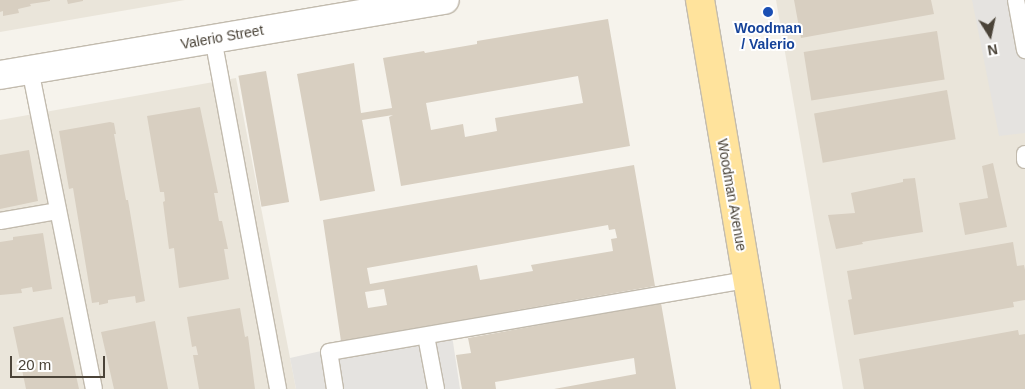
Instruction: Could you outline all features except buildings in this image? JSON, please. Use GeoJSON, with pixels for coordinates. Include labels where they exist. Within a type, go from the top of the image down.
{"type":"FeatureCollection","features":[{"type":"Feature","properties":{"kind":"main road","name":"Woodman Avenue"},"geometry":{"type":"LineString","coordinates":[[700,0],[766,389]]}},
{"type":"Feature","properties":{"kind":"street","name":"Valerio Street"},"geometry":{"type":"LineString","coordinates":[[0,75],[445,0]]}},
{"type":"Feature","properties":{"kind":"lane"},"geometry":{"type":"LineString","coordinates":[[1016,0],[1025,50]]}},
{"type":"Feature","properties":{"kind":"lane"},"geometry":{"type":"LineString","coordinates":[[213,38],[278,389]]}},
{"type":"Feature","properties":{"kind":"lane"},"geometry":{"type":"LineString","coordinates":[[30,69],[94,389]]}},
{"type":"Feature","properties":{"kind":"lane"},"geometry":{"type":"LineString","coordinates":[[1025,154],[1025,160]]}},
{"type":"Feature","properties":{"kind":"lane"},"geometry":{"type":"LineString","coordinates":[[0,221],[58,211]]}},
{"type":"Feature","properties":{"kind":"lane"},"geometry":{"type":"LineString","coordinates":[[335,389],[329,352],[747,280]]}},
{"type":"Feature","properties":{"kind":"lane"},"geometry":{"type":"LineString","coordinates":[[426,336],[436,389]]}},
{"type":"Feature","properties":{"kind":"shaded area"},"geometry":{"type":"Polygon","coordinates":[[[0,0],[185,0],[0,32],[0,0]]]}},
{"type":"Feature","properties":{"kind":"shaded area"},"geometry":{"type":"Polygon","coordinates":[[[776,0],[1025,0],[1025,389],[843,389],[776,0]]]}},
{"type":"Feature","properties":{"kind":"shaded area"},"geometry":{"type":"Polygon","coordinates":[[[972,0],[1022,0],[1025,18],[1025,133],[999,136],[972,0]]]}},
{"type":"Feature","properties":{"kind":"shaded area"},"geometry":{"type":"Polygon","coordinates":[[[236,78],[296,389],[0,389],[0,120],[236,78]]]}},
{"type":"Feature","properties":{"kind":"shaded area"},"geometry":{"type":"Polygon","coordinates":[[[450,322],[460,389],[296,389],[290,358],[450,322]]]}},
{"type":"Feature","properties":{"kind":"place","name":"Woodman / Valerio"},"geometry":{"type":"Point","coordinates":[768,12]}}]}
